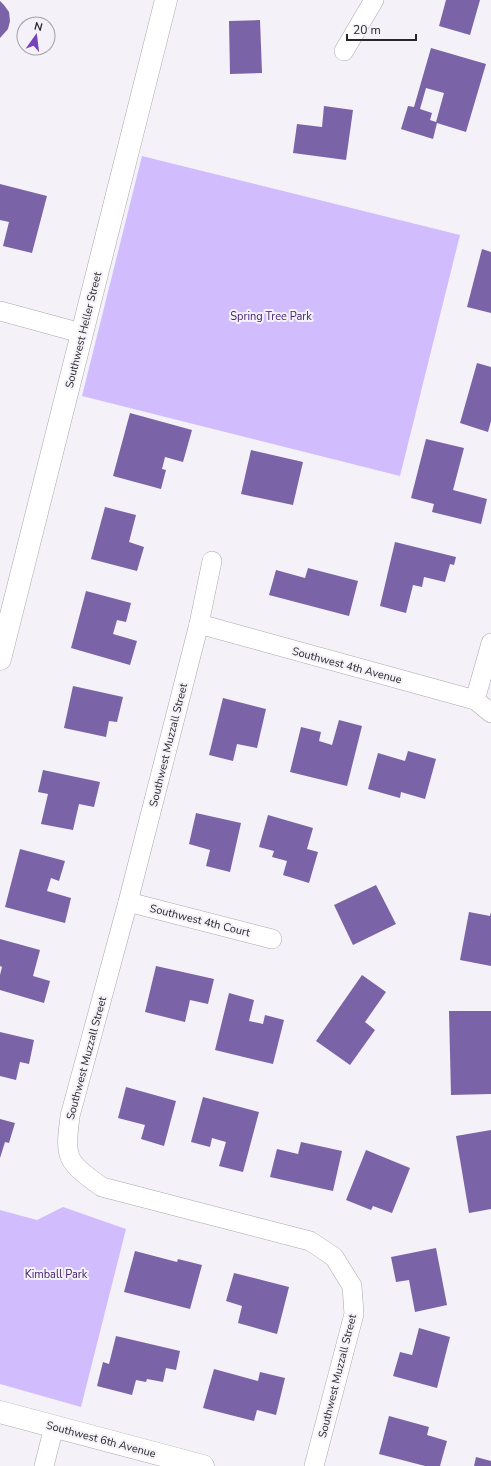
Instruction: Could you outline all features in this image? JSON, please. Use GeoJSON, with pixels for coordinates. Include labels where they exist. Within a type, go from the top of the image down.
{"type":"FeatureCollection","features":[{"type":"Feature","properties":{"kind":"street","name":"Southwest Heller Street"},"geometry":{"type":"LineString","coordinates":[[0,660],[81,333],[166,0]]}},
{"type":"Feature","properties":{"kind":"street"},"geometry":{"type":"LineString","coordinates":[[344,51],[374,0]]}},
{"type":"Feature","properties":{"kind":"street"},"geometry":{"type":"LineString","coordinates":[[0,312],[81,333]]}},
{"type":"Feature","properties":{"kind":"street","name":"Southwest Muzzall Street"},"geometry":{"type":"LineString","coordinates":[[212,561],[199,624],[128,902],[70,1116],[68,1142],[70,1158],[80,1171],[102,1187],[310,1241],[334,1258],[352,1286],[354,1314],[314,1466]]}},
{"type":"Feature","properties":{"kind":"street","name":"Southwest 4th Avenue"},"geometry":{"type":"LineString","coordinates":[[199,624],[475,700],[491,713]]}},
{"type":"Feature","properties":{"kind":"street"},"geometry":{"type":"LineString","coordinates":[[475,700],[491,644]]}},
{"type":"Feature","properties":{"kind":"street","name":"Southwest 4th Court"},"geometry":{"type":"LineString","coordinates":[[128,902],[272,939]]}},
{"type":"Feature","properties":{"kind":"street","name":"Southwest 6th Avenue"},"geometry":{"type":"LineString","coordinates":[[0,1412],[203,1466]]}},
{"type":"Feature","properties":{"kind":"street"},"geometry":{"type":"LineString","coordinates":[[44,1466],[54,1427]]}},
{"type":"Feature","properties":{"kind":"green space","name":"Spring Tree Park"},"geometry":{"type":"Polygon","coordinates":[[[142,156],[460,235],[400,476],[82,396],[142,156]]]}},
{"type":"Feature","properties":{"kind":"green space","name":"Kimball Park"},"geometry":{"type":"Polygon","coordinates":[[[63,1207],[126,1229],[81,1407],[0,1384],[0,1210],[37,1220],[63,1207]]]}},
{"type":"Feature","properties":{"kind":"building"},"geometry":{"type":"Polygon","coordinates":[[[446,0],[480,0],[470,35],[439,26],[446,0]]]}},
{"type":"Feature","properties":{"kind":"building"},"geometry":{"type":"Polygon","coordinates":[[[0,1],[9,12],[10,21],[8,29],[0,38],[0,1]]]}},
{"type":"Feature","properties":{"kind":"building"},"geometry":{"type":"Polygon","coordinates":[[[260,20],[262,73],[230,74],[229,21],[260,20]]]}},
{"type":"Feature","properties":{"kind":"building"},"geometry":{"type":"Polygon","coordinates":[[[431,48],[486,64],[466,132],[437,123],[433,139],[401,129],[408,106],[414,107],[431,48]],[[426,88],[420,109],[432,113],[430,120],[436,122],[444,93],[426,88]]]}},
{"type":"Feature","properties":{"kind":"building"},"geometry":{"type":"Polygon","coordinates":[[[324,106],[353,110],[346,160],[293,153],[297,124],[322,127],[324,106]]]}},
{"type":"Feature","properties":{"kind":"building"},"geometry":{"type":"Polygon","coordinates":[[[0,184],[47,196],[32,253],[3,246],[9,222],[0,220],[0,184]]]}},
{"type":"Feature","properties":{"kind":"building"},"geometry":{"type":"Polygon","coordinates":[[[482,249],[491,252],[491,313],[467,307],[482,249]]]}},
{"type":"Feature","properties":{"kind":"building"},"geometry":{"type":"Polygon","coordinates":[[[477,363],[491,367],[491,421],[488,432],[460,423],[477,363]]]}},
{"type":"Feature","properties":{"kind":"building"},"geometry":{"type":"Polygon","coordinates":[[[130,413],[192,430],[183,462],[165,457],[162,469],[166,470],[161,489],[113,476],[130,413]]]}},
{"type":"Feature","properties":{"kind":"building"},"geometry":{"type":"Polygon","coordinates":[[[426,439],[464,448],[453,490],[487,499],[481,524],[432,512],[434,504],[411,498],[426,439]]]}},
{"type":"Feature","properties":{"kind":"building"},"geometry":{"type":"Polygon","coordinates":[[[251,450],[303,462],[293,505],[241,494],[251,450]]]}},
{"type":"Feature","properties":{"kind":"building"},"geometry":{"type":"Polygon","coordinates":[[[105,507],[136,515],[129,542],[144,547],[137,571],[91,559],[105,507]]]}},
{"type":"Feature","properties":{"kind":"building"},"geometry":{"type":"Polygon","coordinates":[[[395,542],[456,557],[454,565],[450,564],[445,582],[424,577],[422,587],[413,585],[406,613],[380,606],[395,542]]]}},
{"type":"Feature","properties":{"kind":"building"},"geometry":{"type":"Polygon","coordinates":[[[308,568],[358,581],[349,616],[269,595],[276,570],[305,578],[308,568]]]}},
{"type":"Feature","properties":{"kind":"building"},"geometry":{"type":"Polygon","coordinates":[[[86,591],[131,603],[126,622],[117,620],[113,634],[137,641],[130,665],[71,648],[86,591]]]}},
{"type":"Feature","properties":{"kind":"building"},"geometry":{"type":"Polygon","coordinates":[[[73,686],[123,697],[117,722],[109,721],[106,737],[64,728],[73,686]]]}},
{"type":"Feature","properties":{"kind":"building"},"geometry":{"type":"Polygon","coordinates":[[[223,698],[266,709],[257,748],[237,744],[233,761],[209,755],[223,698]]]}},
{"type":"Feature","properties":{"kind":"building"},"geometry":{"type":"Polygon","coordinates":[[[339,720],[362,726],[347,786],[290,772],[301,727],[321,732],[319,741],[332,745],[339,720]]]}},
{"type":"Feature","properties":{"kind":"building"},"geometry":{"type":"Polygon","coordinates":[[[408,751],[436,759],[425,799],[401,792],[400,798],[368,789],[378,753],[405,761],[408,751]]]}},
{"type":"Feature","properties":{"kind":"building"},"geometry":{"type":"Polygon","coordinates":[[[43,770],[100,782],[94,807],[79,804],[73,830],[41,824],[48,794],[38,792],[43,770]]]}},
{"type":"Feature","properties":{"kind":"building"},"geometry":{"type":"Polygon","coordinates":[[[196,813],[241,823],[230,872],[206,866],[210,850],[189,844],[196,813]]]}},
{"type":"Feature","properties":{"kind":"building"},"geometry":{"type":"Polygon","coordinates":[[[268,815],[313,828],[307,849],[318,852],[309,883],[283,875],[287,861],[272,857],[274,851],[259,847],[268,815]]]}},
{"type":"Feature","properties":{"kind":"building"},"geometry":{"type":"Polygon","coordinates":[[[20,849],[65,861],[59,881],[51,878],[47,891],[71,898],[65,923],[5,907],[20,849]]]}},
{"type":"Feature","properties":{"kind":"building"},"geometry":{"type":"Polygon","coordinates":[[[376,885],[396,924],[353,945],[334,905],[376,885]]]}},
{"type":"Feature","properties":{"kind":"building"},"geometry":{"type":"Polygon","coordinates":[[[469,912],[490,916],[491,912],[491,966],[460,960],[469,912]]]}},
{"type":"Feature","properties":{"kind":"building"},"geometry":{"type":"Polygon","coordinates":[[[0,939],[40,950],[33,976],[50,981],[44,1003],[0,990],[0,975],[2,967],[0,966],[0,939]]]}},
{"type":"Feature","properties":{"kind":"building"},"geometry":{"type":"Polygon","coordinates":[[[156,966],[214,979],[208,1004],[190,1000],[185,1022],[145,1012],[156,966]]]}},
{"type":"Feature","properties":{"kind":"building"},"geometry":{"type":"Polygon","coordinates":[[[362,975],[386,992],[365,1022],[375,1030],[350,1065],[316,1041],[362,975]]]}},
{"type":"Feature","properties":{"kind":"building"},"geometry":{"type":"Polygon","coordinates":[[[229,993],[254,1000],[249,1021],[263,1024],[265,1015],[284,1020],[273,1064],[215,1050],[229,993]]]}},
{"type":"Feature","properties":{"kind":"building"},"geometry":{"type":"Polygon","coordinates":[[[449,1011],[491,1011],[491,1094],[451,1095],[449,1011]]]}},
{"type":"Feature","properties":{"kind":"building"},"geometry":{"type":"Polygon","coordinates":[[[0,1032],[34,1040],[29,1064],[20,1062],[16,1080],[0,1076],[0,1032]]]}},
{"type":"Feature","properties":{"kind":"building"},"geometry":{"type":"Polygon","coordinates":[[[126,1087],[176,1101],[164,1146],[141,1139],[145,1125],[118,1118],[126,1087]]]}},
{"type":"Feature","properties":{"kind":"building"},"geometry":{"type":"Polygon","coordinates":[[[203,1097],[259,1112],[243,1172],[219,1166],[226,1142],[212,1138],[210,1147],[191,1142],[203,1097]]]}},
{"type":"Feature","properties":{"kind":"building"},"geometry":{"type":"Polygon","coordinates":[[[0,1119],[15,1123],[9,1143],[5,1142],[0,1158],[0,1119]]]}},
{"type":"Feature","properties":{"kind":"building"},"geometry":{"type":"Polygon","coordinates":[[[491,1130],[491,1209],[469,1213],[456,1136],[491,1130]]]}},
{"type":"Feature","properties":{"kind":"building"},"geometry":{"type":"Polygon","coordinates":[[[301,1142],[342,1151],[333,1191],[270,1177],[277,1149],[298,1154],[301,1142]]]}},
{"type":"Feature","properties":{"kind":"building"},"geometry":{"type":"Polygon","coordinates":[[[366,1150],[410,1168],[392,1213],[373,1206],[371,1210],[346,1200],[366,1150]]]}},
{"type":"Feature","properties":{"kind":"building"},"geometry":{"type":"Polygon","coordinates":[[[436,1248],[447,1305],[415,1312],[409,1280],[396,1282],[391,1257],[436,1248]]]}},
{"type":"Feature","properties":{"kind":"building"},"geometry":{"type":"Polygon","coordinates":[[[135,1251],[177,1262],[178,1259],[202,1265],[190,1309],[124,1292],[135,1251]]]}},
{"type":"Feature","properties":{"kind":"building"},"geometry":{"type":"Polygon","coordinates":[[[234,1273],[289,1287],[277,1334],[238,1323],[242,1306],[226,1301],[234,1273]]]}},
{"type":"Feature","properties":{"kind":"building"},"geometry":{"type":"Polygon","coordinates":[[[419,1328],[450,1337],[437,1388],[393,1376],[400,1352],[412,1355],[419,1328]]]}},
{"type":"Feature","properties":{"kind":"building"},"geometry":{"type":"Polygon","coordinates":[[[116,1336],[180,1351],[176,1370],[166,1368],[163,1382],[147,1379],[146,1382],[136,1380],[132,1395],[97,1386],[103,1362],[109,1364],[116,1336]]]}},
{"type":"Feature","properties":{"kind":"building"},"geometry":{"type":"Polygon","coordinates":[[[214,1369],[258,1381],[260,1372],[285,1378],[276,1415],[257,1410],[254,1421],[203,1408],[214,1369]]]}},
{"type":"Feature","properties":{"kind":"building"},"geometry":{"type":"Polygon","coordinates":[[[389,1416],[429,1427],[427,1435],[447,1441],[440,1466],[425,1466],[379,1454],[389,1416]]]}},
{"type":"Feature","properties":{"kind":"building"},"geometry":{"type":"Polygon","coordinates":[[[476,1457],[491,1461],[491,1466],[474,1466],[476,1457]]]}}]}
